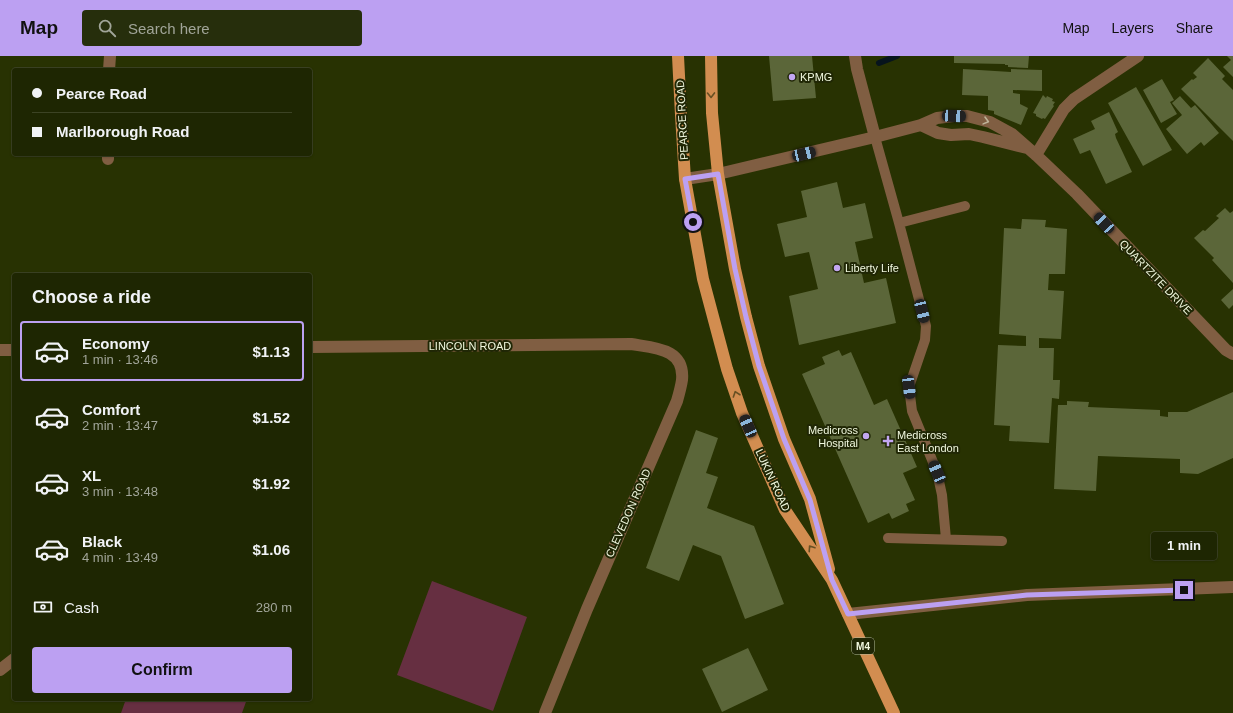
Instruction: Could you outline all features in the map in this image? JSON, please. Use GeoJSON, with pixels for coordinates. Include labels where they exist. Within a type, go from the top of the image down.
{"type":"FeatureCollection","features":[{"type":"Feature","properties":{"kind":"main road","name":"PEARCE ROAD"},"geometry":{"type":"LineString","coordinates":[[678,56],[685,179],[703,279]]}},
{"type":"Feature","properties":{"kind":"main road","name":"M4"},"geometry":{"type":"LineString","coordinates":[[711,56],[712,113],[718,174]]}},
{"type":"Feature","properties":{"kind":"main road","name":"LUKIN ROAD"},"geometry":{"type":"LineString","coordinates":[[718,174],[735,269],[759,366],[784,439],[810,500],[832,580]]}},
{"type":"Feature","properties":{"kind":"main road","name":"LUKIN ROAD"},"geometry":{"type":"LineString","coordinates":[[703,279],[727,369],[742,413],[785,510],[832,580],[894,713]]}},
{"type":"Feature","properties":{"kind":"street"},"geometry":{"type":"LineString","coordinates":[[109,68],[110,56]]}},
{"type":"Feature","properties":{"kind":"street"},"geometry":{"type":"LineString","coordinates":[[855,56],[875,137]]}},
{"type":"Feature","properties":{"kind":"street"},"geometry":{"type":"LineString","coordinates":[[1033,152],[1064,109],[1074,99],[1138,56]]}},
{"type":"Feature","properties":{"kind":"street","name":"QUARTZITE DRIVE"},"geometry":{"type":"LineString","coordinates":[[685,179],[718,174],[921,126],[937,118],[967,116],[990,122],[1012,134],[1077,194],[1226,350],[1233,354]]}},
{"type":"Feature","properties":{"kind":"street","name":"QUARTZITE DRIVE"},"geometry":{"type":"LineString","coordinates":[[921,126],[938,133],[951,135],[969,134],[984,137],[1033,152]]}},
{"type":"Feature","properties":{"kind":"street","name":"LINCOLN ROAD"},"geometry":{"type":"LineString","coordinates":[[312,347],[631,344]]}},
{"type":"Feature","properties":{"kind":"street","name":"CLEVEDON ROAD"},"geometry":{"type":"LineString","coordinates":[[545,713],[587,609],[677,401],[682,379],[681,365],[673,354],[661,348],[631,344]]}},
{"type":"Feature","properties":{"kind":"street"},"geometry":{"type":"LineString","coordinates":[[0,350],[12,350]]}},
{"type":"Feature","properties":{"kind":"street"},"geometry":{"type":"LineString","coordinates":[[848,614],[1027,595],[1233,587]]}},
{"type":"Feature","properties":{"kind":"street"},"geometry":{"type":"LineString","coordinates":[[0,670],[12,661]]}},
{"type":"Feature","properties":{"kind":"lane"},"geometry":{"type":"LineString","coordinates":[[875,137],[926,326],[925,340],[909,387],[912,411],[937,472],[942,496],[946,539]]}},
{"type":"Feature","properties":{"kind":"lane"},"geometry":{"type":"LineString","coordinates":[[899,223],[965,206]]}},
{"type":"Feature","properties":{"kind":"lane"},"geometry":{"type":"LineString","coordinates":[[888,538],[1002,541]]}},
{"type":"Feature","properties":{"kind":"shaded area"},"geometry":{"type":"Polygon","coordinates":[[[432,581],[527,617],[493,711],[397,675],[432,581]]]}},
{"type":"Feature","properties":{"kind":"shaded area"},"geometry":{"type":"Polygon","coordinates":[[[125,701],[246,701],[242,713],[121,713],[125,701]]]}},
{"type":"Feature","properties":{"kind":"building","name":"KPMG"},"geometry":{"type":"Polygon","coordinates":[[[769,56],[812,56],[816,98],[773,101],[769,56]]]}},
{"type":"Feature","properties":{"kind":"building"},"geometry":{"type":"Polygon","coordinates":[[[954,56],[1029,56],[1028,68],[1008,67],[1008,65],[1005,64],[954,63],[954,56]]]}},
{"type":"Feature","properties":{"kind":"building"},"geometry":{"type":"Polygon","coordinates":[[[1227,56],[1233,56],[1233,77],[1223,67],[1231,60],[1227,56]]]}},
{"type":"Feature","properties":{"kind":"building"},"geometry":{"type":"Polygon","coordinates":[[[1208,58],[1225,76],[1222,79],[1233,90],[1233,141],[1181,89],[1192,79],[1193,80],[1197,77],[1193,73],[1208,58]]]}},
{"type":"Feature","properties":{"kind":"building"},"geometry":{"type":"Polygon","coordinates":[[[963,69],[1011,72],[1011,69],[1042,70],[1042,91],[1013,90],[1013,93],[1020,94],[1020,104],[1028,108],[1021,125],[994,114],[994,111],[988,110],[988,96],[962,95],[963,69]]]}},
{"type":"Feature","properties":{"kind":"building"},"geometry":{"type":"Polygon","coordinates":[[[1162,79],[1174,100],[1170,102],[1177,114],[1161,123],[1143,90],[1162,79]]]}},
{"type":"Feature","properties":{"kind":"building"},"geometry":{"type":"Polygon","coordinates":[[[1136,87],[1172,150],[1143,166],[1108,103],[1136,87]]]}},
{"type":"Feature","properties":{"kind":"building"},"geometry":{"type":"Polygon","coordinates":[[[1043,95],[1046,98],[1047,96],[1053,99],[1052,101],[1055,102],[1045,119],[1036,116],[1036,114],[1033,113],[1043,95]]]}},
{"type":"Feature","properties":{"kind":"building"},"geometry":{"type":"Polygon","coordinates":[[[1180,96],[1191,108],[1195,105],[1219,133],[1204,146],[1201,142],[1187,154],[1166,129],[1182,115],[1172,103],[1180,96]]]}},
{"type":"Feature","properties":{"kind":"building"},"geometry":{"type":"Polygon","coordinates":[[[1109,112],[1118,132],[1115,134],[1116,138],[1132,172],[1106,184],[1090,150],[1080,154],[1073,139],[1095,129],[1091,121],[1109,112]]]}},
{"type":"Feature","properties":{"kind":"building","name":"Liberty Life"},"geometry":{"type":"Polygon","coordinates":[[[837,182],[843,208],[865,203],[873,238],[855,242],[864,283],[886,278],[896,323],[799,345],[789,296],[818,289],[809,252],[785,257],[777,224],[807,217],[801,191],[837,182]]]}},
{"type":"Feature","properties":{"kind":"building"},"geometry":{"type":"Polygon","coordinates":[[[1225,208],[1230,213],[1233,211],[1233,283],[1212,260],[1214,258],[1194,238],[1203,230],[1205,231],[1219,218],[1216,216],[1225,208]]]}},
{"type":"Feature","properties":{"kind":"building"},"geometry":{"type":"Polygon","coordinates":[[[1022,219],[1046,220],[1045,227],[1067,229],[1065,274],[1049,274],[1048,290],[1064,291],[1061,339],[1039,338],[1039,348],[1054,348],[1053,380],[1060,380],[1059,399],[1052,398],[1049,443],[1009,441],[1010,426],[994,425],[998,345],[1026,346],[1026,336],[999,334],[1004,228],[1021,229],[1022,219]]]}},
{"type":"Feature","properties":{"kind":"building"},"geometry":{"type":"Polygon","coordinates":[[[1233,289],[1233,305],[1229,309],[1221,300],[1233,289]]]}},
{"type":"Feature","properties":{"kind":"building","name":"Medicross Hospital"},"geometry":{"type":"Polygon","coordinates":[[[839,350],[842,356],[851,352],[874,405],[887,399],[917,467],[903,473],[915,500],[906,504],[909,511],[892,519],[889,513],[868,523],[802,374],[825,364],[822,357],[839,350]]]}},
{"type":"Feature","properties":{"kind":"building"},"geometry":{"type":"Polygon","coordinates":[[[1233,392],[1233,458],[1198,474],[1180,473],[1180,459],[1098,456],[1096,491],[1054,489],[1058,405],[1067,405],[1067,401],[1089,402],[1088,407],[1160,410],[1160,416],[1168,417],[1168,412],[1187,412],[1233,392]]]}},
{"type":"Feature","properties":{"kind":"building"},"geometry":{"type":"Polygon","coordinates":[[[696,430],[718,438],[706,473],[718,477],[707,508],[754,526],[784,604],[745,619],[721,556],[693,545],[679,581],[646,568],[696,430]]]}},
{"type":"Feature","properties":{"kind":"building"},"geometry":{"type":"Polygon","coordinates":[[[748,648],[768,690],[722,712],[702,669],[748,648]]]}},
{"type":"Feature","properties":{"kind":"waterway"},"geometry":{"type":"LineString","coordinates":[[879,63],[897,56]]}},
{"type":"Feature","properties":{"kind":"place","name":"KPMG"},"geometry":{"type":"Point","coordinates":[792,77]}},
{"type":"Feature","properties":{"kind":"place","name":"Liberty Life"},"geometry":{"type":"Point","coordinates":[837,268]}},
{"type":"Feature","properties":{"kind":"place","name":"Medicross Hospital"},"geometry":{"type":"Point","coordinates":[866,436]}},
{"type":"Feature","properties":{"kind":"place","name":"Medicross East London"},"geometry":{"type":"Point","coordinates":[888,441]}},
{"type":"Feature","properties":{"kind":"route"},"geometry":{"type":"LineString","coordinates":[[693,222],[685,179],[718,174],[735,269],[759,366],[784,439],[810,500],[832,580],[848,614],[1027,595],[1184,590]]}}]}
